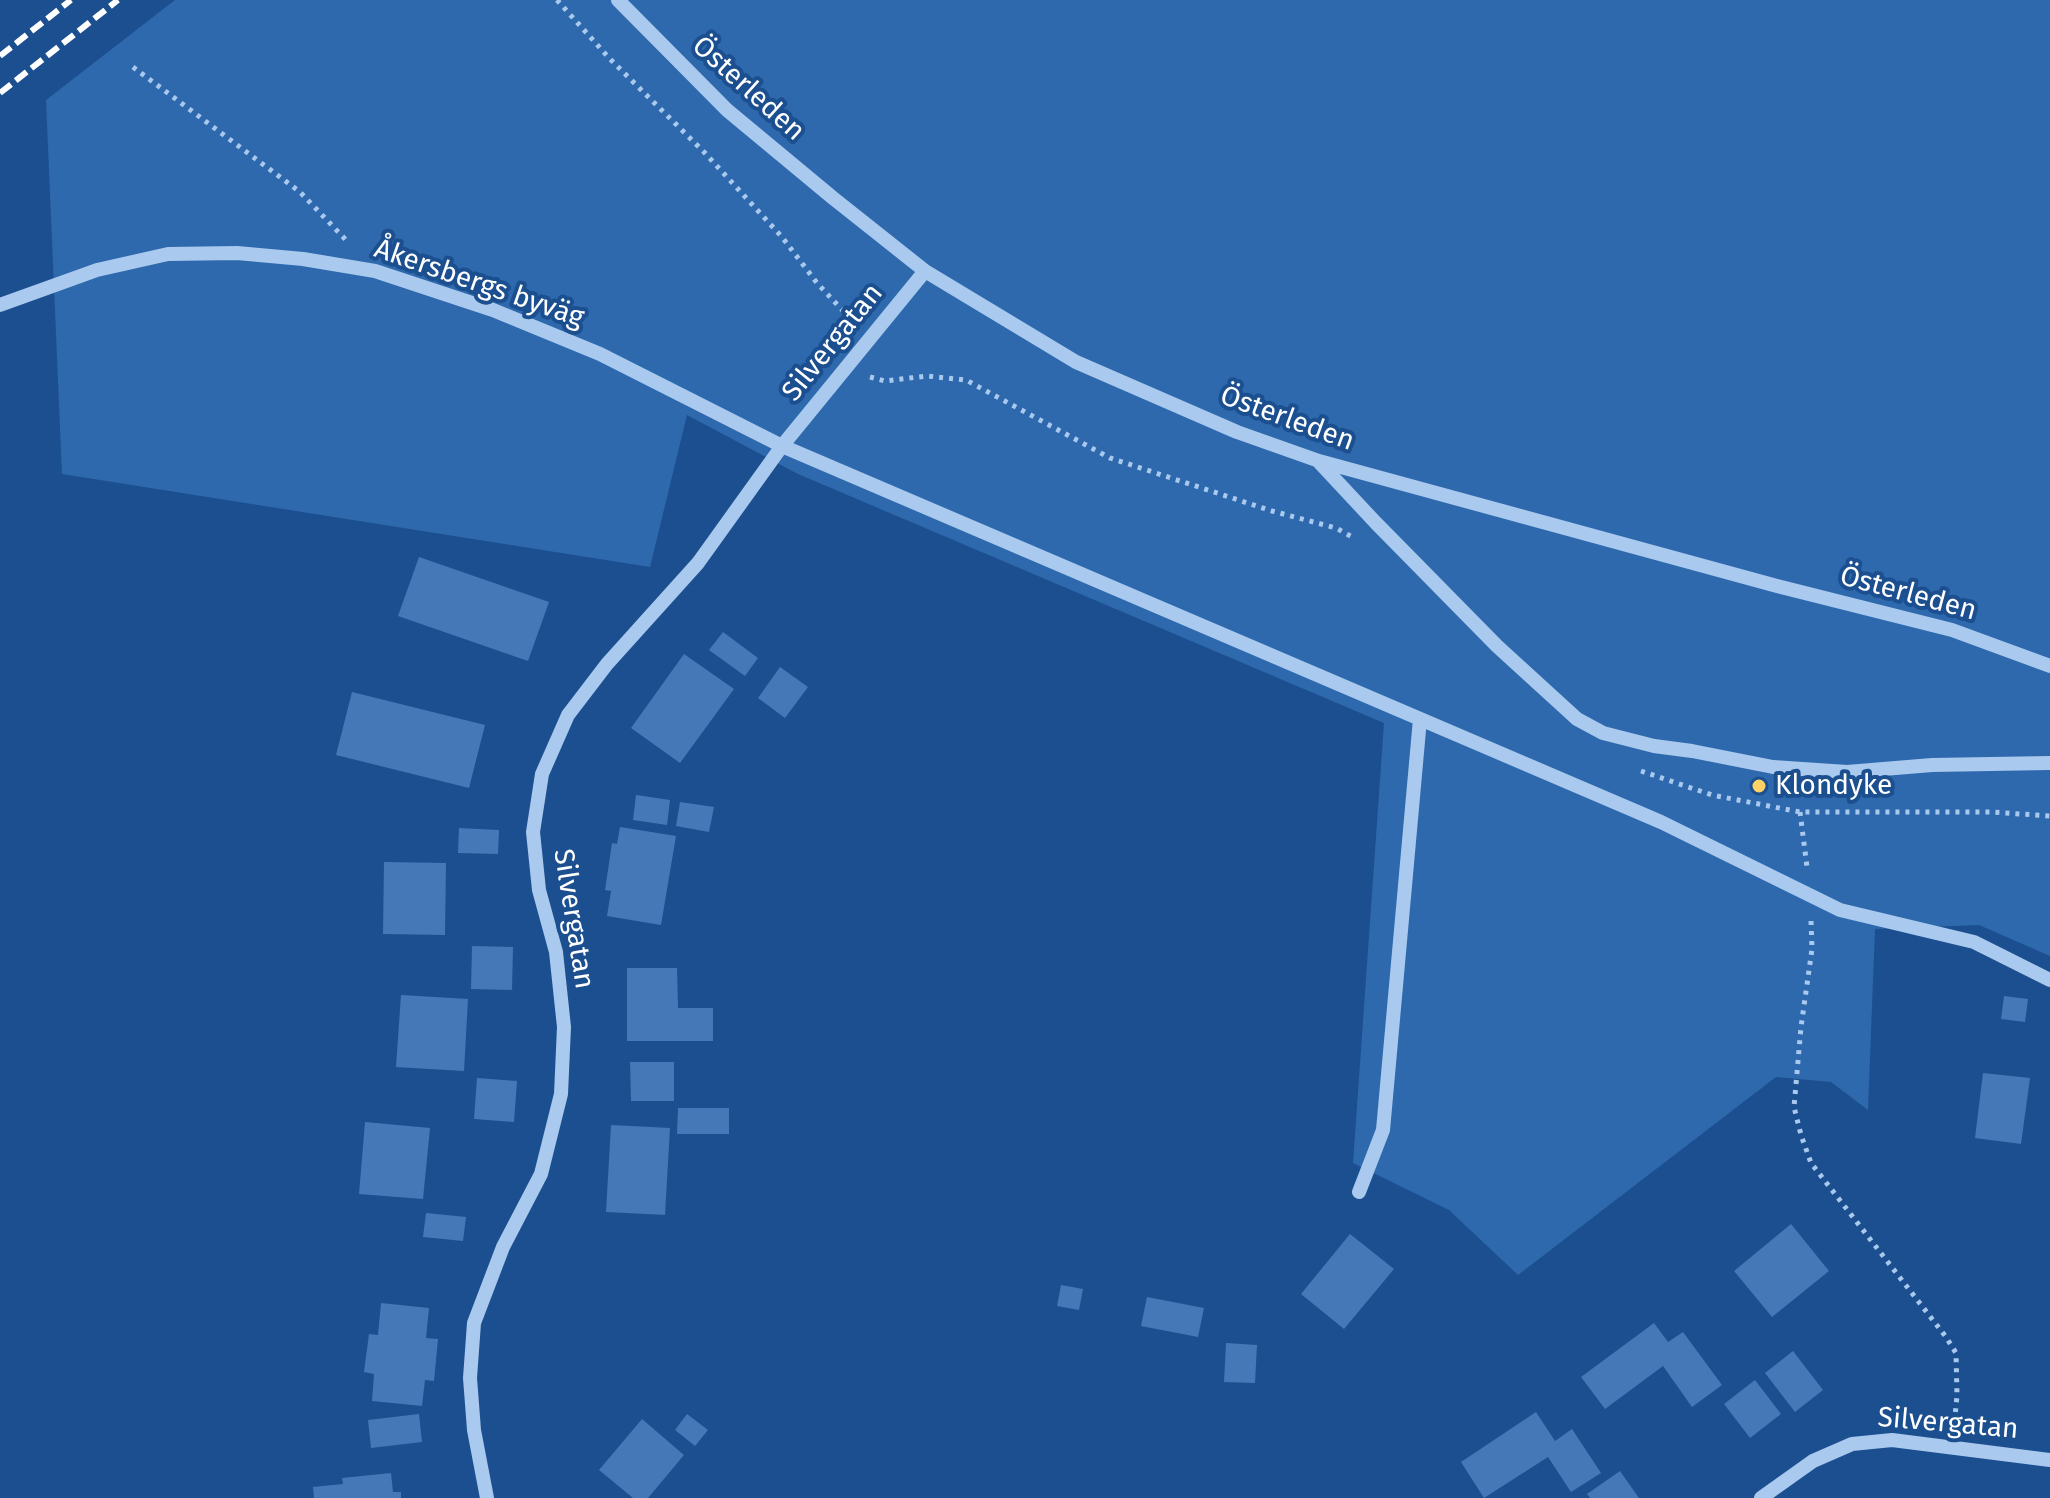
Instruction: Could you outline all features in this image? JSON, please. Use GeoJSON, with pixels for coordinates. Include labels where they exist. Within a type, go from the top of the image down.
{"type":"FeatureCollection","features":[{"type":"Feature","properties":{"kind":"street","name":"Österleden"},"geometry":{"type":"LineString","coordinates":[[618,0],[727,110],[925,271],[1076,362],[1237,432],[1319,461],[1777,586],[1952,630],[2050,666]]}},
{"type":"Feature","properties":{"kind":"street","name":"Åkersbergs byväg"},"geometry":{"type":"LineString","coordinates":[[0,305],[97,270],[168,254],[237,253],[303,259],[375,271],[493,310],[600,354],[782,446],[1661,822],[1840,910],[1974,942],[2050,980]]}},
{"type":"Feature","properties":{"kind":"street","name":"Silvergatan"},"geometry":{"type":"LineString","coordinates":[[487,1498],[474,1430],[470,1378],[474,1323],[503,1247],[541,1174],[561,1094],[564,1027],[558,967],[539,890],[533,832],[542,774],[568,715],[607,664],[698,563],[782,446],[925,271]]}},
{"type":"Feature","properties":{"kind":"street"},"geometry":{"type":"LineString","coordinates":[[1319,461],[1486,635],[1577,719],[1603,733],[1654,746],[1773,767],[1847,772],[1932,765],[2050,763]]}},
{"type":"Feature","properties":{"kind":"street"},"geometry":{"type":"LineString","coordinates":[[1359,1192],[1383,1130],[1420,719]]}},
{"type":"Feature","properties":{"kind":"street","name":"Silvergatan"},"geometry":{"type":"LineString","coordinates":[[1761,1498],[1813,1461],[1852,1444],[1892,1440],[2050,1460]]}},
{"type":"Feature","properties":{"kind":"path"},"geometry":{"type":"LineString","coordinates":[[557,0],[610,59],[739,189],[845,313],[873,334]]}},
{"type":"Feature","properties":{"kind":"path"},"geometry":{"type":"LineString","coordinates":[[133,67],[300,192],[375,271]]}},
{"type":"Feature","properties":{"kind":"path"},"geometry":{"type":"LineString","coordinates":[[1800,812],[1810,895],[1812,949],[1794,1107],[1811,1163],[1956,1353],[1953,1448]]}},
{"type":"Feature","properties":{"kind":"shaded area"},"geometry":{"type":"Polygon","coordinates":[[[175,0],[2050,0],[2050,956],[1979,925],[1875,929],[1868,1110],[1831,1082],[1776,1077],[1518,1275],[1449,1210],[1353,1163],[1384,723],[798,474],[687,415],[650,567],[62,474],[46,100],[175,0]]]}},
{"type":"Feature","properties":{"kind":"building"},"geometry":{"type":"Polygon","coordinates":[[[419,557],[549,602],[528,661],[398,616],[419,557]]]}},
{"type":"Feature","properties":{"kind":"building"},"geometry":{"type":"Polygon","coordinates":[[[723,632],[758,658],[745,676],[709,650],[723,632]]]}},
{"type":"Feature","properties":{"kind":"building"},"geometry":{"type":"Polygon","coordinates":[[[684,654],[734,689],[680,763],[631,728],[684,654]]]}},
{"type":"Feature","properties":{"kind":"building"},"geometry":{"type":"Polygon","coordinates":[[[780,667],[808,687],[785,718],[758,698],[780,667]]]}},
{"type":"Feature","properties":{"kind":"building"},"geometry":{"type":"Polygon","coordinates":[[[352,692],[485,725],[469,788],[336,755],[352,692]]]}},
{"type":"Feature","properties":{"kind":"building"},"geometry":{"type":"Polygon","coordinates":[[[636,795],[670,800],[667,825],[633,820],[636,795]]]}},
{"type":"Feature","properties":{"kind":"building"},"geometry":{"type":"Polygon","coordinates":[[[680,802],[714,807],[709,832],[676,826],[680,802]]]}},
{"type":"Feature","properties":{"kind":"building"},"geometry":{"type":"Polygon","coordinates":[[[620,827],[676,836],[661,925],[607,916],[611,891],[605,890],[612,843],[617,844],[620,827]]]}},
{"type":"Feature","properties":{"kind":"building"},"geometry":{"type":"Polygon","coordinates":[[[459,828],[499,830],[498,854],[458,853],[459,828]]]}},
{"type":"Feature","properties":{"kind":"building"},"geometry":{"type":"Polygon","coordinates":[[[384,862],[446,863],[445,935],[383,934],[384,862]]]}},
{"type":"Feature","properties":{"kind":"building"},"geometry":{"type":"Polygon","coordinates":[[[472,946],[513,947],[512,990],[471,989],[472,946]]]}},
{"type":"Feature","properties":{"kind":"building"},"geometry":{"type":"Polygon","coordinates":[[[627,968],[677,968],[678,1008],[713,1008],[713,1041],[627,1041],[627,968]]]}},
{"type":"Feature","properties":{"kind":"building"},"geometry":{"type":"Polygon","coordinates":[[[401,995],[468,999],[464,1071],[396,1067],[401,995]]]}},
{"type":"Feature","properties":{"kind":"building"},"geometry":{"type":"Polygon","coordinates":[[[2004,996],[2028,999],[2025,1022],[2001,1019],[2004,996]]]}},
{"type":"Feature","properties":{"kind":"building"},"geometry":{"type":"Polygon","coordinates":[[[630,1062],[674,1062],[674,1101],[631,1101],[630,1062]]]}},
{"type":"Feature","properties":{"kind":"building"},"geometry":{"type":"Polygon","coordinates":[[[1983,1073],[2030,1078],[2021,1144],[1975,1138],[1983,1073]]]}},
{"type":"Feature","properties":{"kind":"building"},"geometry":{"type":"Polygon","coordinates":[[[477,1078],[517,1081],[514,1122],[474,1119],[477,1078]]]}},
{"type":"Feature","properties":{"kind":"building"},"geometry":{"type":"Polygon","coordinates":[[[678,1108],[729,1108],[729,1134],[677,1134],[678,1108]]]}},
{"type":"Feature","properties":{"kind":"building"},"geometry":{"type":"Polygon","coordinates":[[[365,1122],[430,1128],[423,1199],[359,1194],[365,1122]]]}},
{"type":"Feature","properties":{"kind":"building"},"geometry":{"type":"Polygon","coordinates":[[[611,1125],[670,1128],[665,1215],[606,1212],[611,1125]]]}},
{"type":"Feature","properties":{"kind":"building"},"geometry":{"type":"Polygon","coordinates":[[[426,1213],[466,1217],[463,1241],[423,1237],[426,1213]]]}},
{"type":"Feature","properties":{"kind":"building"},"geometry":{"type":"Polygon","coordinates":[[[1791,1224],[1829,1271],[1772,1317],[1734,1271],[1791,1224]]]}},
{"type":"Feature","properties":{"kind":"building"},"geometry":{"type":"Polygon","coordinates":[[[1350,1234],[1394,1269],[1344,1329],[1301,1294],[1350,1234]]]}},
{"type":"Feature","properties":{"kind":"building"},"geometry":{"type":"Polygon","coordinates":[[[1061,1285],[1083,1289],[1079,1310],[1057,1306],[1061,1285]]]}},
{"type":"Feature","properties":{"kind":"building"},"geometry":{"type":"Polygon","coordinates":[[[1147,1297],[1204,1308],[1198,1337],[1141,1326],[1147,1297]]]}},
{"type":"Feature","properties":{"kind":"building"},"geometry":{"type":"Polygon","coordinates":[[[381,1303],[429,1308],[426,1338],[438,1339],[434,1381],[425,1380],[422,1406],[372,1401],[374,1374],[364,1372],[369,1334],[378,1335],[381,1303]]]}},
{"type":"Feature","properties":{"kind":"building"},"geometry":{"type":"Polygon","coordinates":[[[1654,1323],[1668,1342],[1683,1332],[1722,1385],[1692,1407],[1663,1366],[1605,1409],[1581,1377],[1654,1323]]]}},
{"type":"Feature","properties":{"kind":"building"},"geometry":{"type":"Polygon","coordinates":[[[1226,1343],[1257,1345],[1255,1383],[1224,1382],[1226,1343]]]}},
{"type":"Feature","properties":{"kind":"building"},"geometry":{"type":"Polygon","coordinates":[[[1793,1351],[1823,1390],[1795,1412],[1765,1373],[1793,1351]]]}},
{"type":"Feature","properties":{"kind":"building"},"geometry":{"type":"Polygon","coordinates":[[[1755,1380],[1781,1414],[1750,1438],[1724,1404],[1755,1380]]]}},
{"type":"Feature","properties":{"kind":"building"},"geometry":{"type":"Polygon","coordinates":[[[1536,1412],[1555,1441],[1572,1429],[1601,1473],[1571,1492],[1548,1457],[1484,1498],[1461,1462],[1536,1412]]]}},
{"type":"Feature","properties":{"kind":"building"},"geometry":{"type":"Polygon","coordinates":[[[419,1414],[422,1442],[371,1448],[368,1420],[419,1414]]]}},
{"type":"Feature","properties":{"kind":"building"},"geometry":{"type":"Polygon","coordinates":[[[687,1414],[708,1430],[695,1446],[675,1430],[687,1414]]]}},
{"type":"Feature","properties":{"kind":"building"},"geometry":{"type":"Polygon","coordinates":[[[642,1419],[684,1455],[648,1498],[633,1498],[599,1470],[642,1419]]]}},
{"type":"Feature","properties":{"kind":"building"},"geometry":{"type":"Polygon","coordinates":[[[1620,1471],[1639,1498],[1590,1498],[1587,1494],[1620,1471]]]}},
{"type":"Feature","properties":{"kind":"building"},"geometry":{"type":"Polygon","coordinates":[[[391,1473],[393,1492],[401,1492],[401,1498],[314,1498],[313,1487],[343,1484],[342,1478],[391,1473]]]}},
{"type":"Feature","properties":{"kind":"railway"},"geometry":{"type":"LineString","coordinates":[[0,56],[71,0]]}},
{"type":"Feature","properties":{"kind":"railway"},"geometry":{"type":"LineString","coordinates":[[0,93],[118,0]]}},
{"type":"Feature","properties":{"kind":"place","name":"Klondyke"},"geometry":{"type":"Point","coordinates":[1759,786]}}]}
